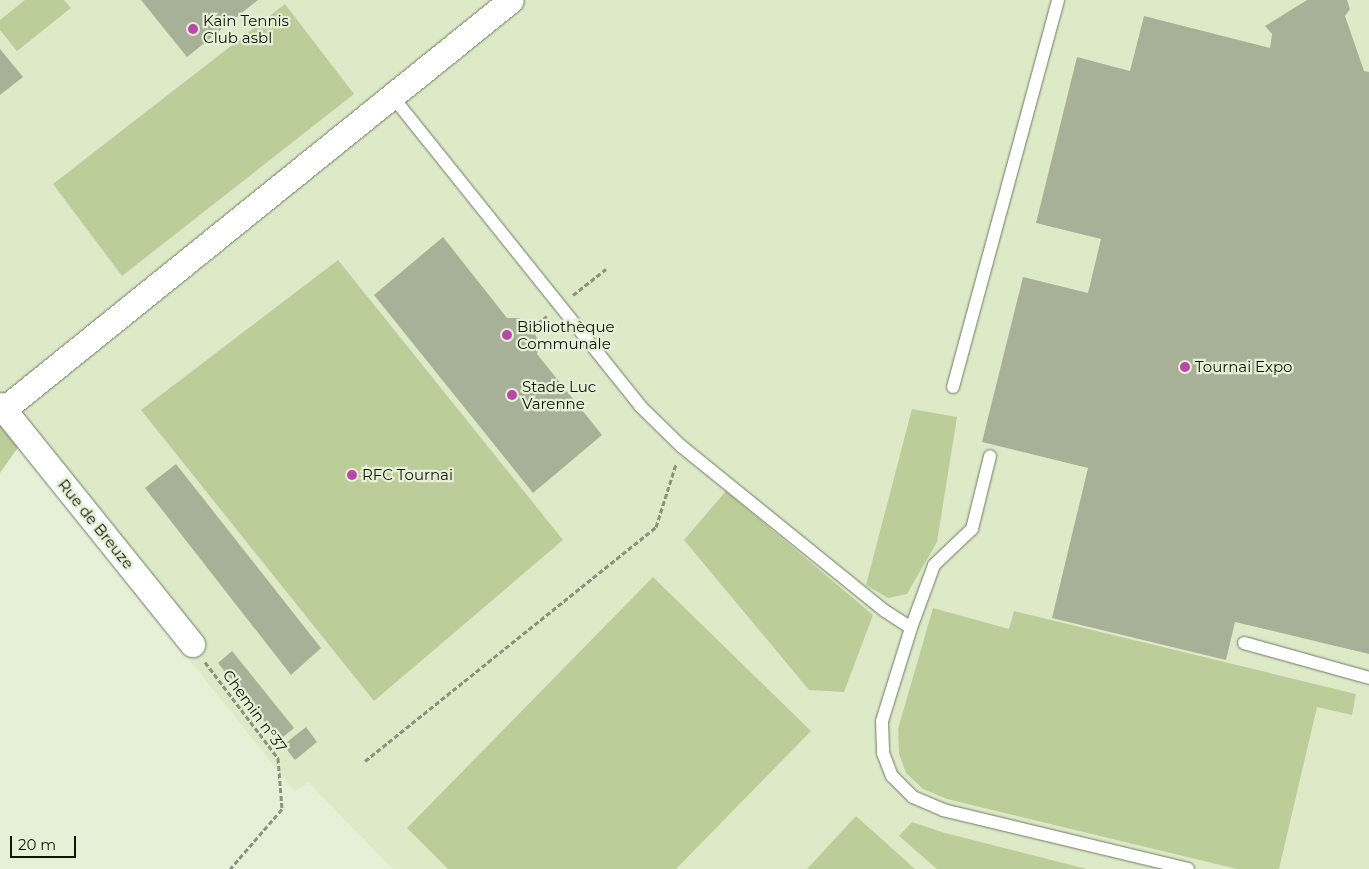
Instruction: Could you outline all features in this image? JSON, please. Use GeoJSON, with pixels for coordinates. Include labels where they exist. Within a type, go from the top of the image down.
{"type":"FeatureCollection","features":[{"type":"Feature","properties":{"kind":"street"},"geometry":{"type":"LineString","coordinates":[[2,407],[511,0]]}},
{"type":"Feature","properties":{"kind":"street","name":"Rue de Breuze"},"geometry":{"type":"LineString","coordinates":[[2,407],[192,644]]}},
{"type":"Feature","properties":{"kind":"lane"},"geometry":{"type":"LineString","coordinates":[[953,387],[1058,0]]}},
{"type":"Feature","properties":{"kind":"lane"},"geometry":{"type":"LineString","coordinates":[[392,96],[640,406],[681,446],[884,611],[911,628]]}},
{"type":"Feature","properties":{"kind":"lane"},"geometry":{"type":"LineString","coordinates":[[990,456],[972,529],[934,565],[911,628],[882,721],[884,753],[892,776],[913,797],[943,810],[1188,869]]}},
{"type":"Feature","properties":{"kind":"lane"},"geometry":{"type":"LineString","coordinates":[[1244,643],[1369,678]]}},
{"type":"Feature","properties":{"kind":"path"},"geometry":{"type":"LineString","coordinates":[[364,761],[656,527],[681,446]]}},
{"type":"Feature","properties":{"kind":"path","name":"Chemin n°37"},"geometry":{"type":"LineString","coordinates":[[192,644],[278,758],[282,809],[230,869]]}},
{"type":"Feature","properties":{"kind":"shaded area"},"geometry":{"type":"Polygon","coordinates":[[[0,0],[1369,0],[1369,869],[393,869],[308,782],[295,792],[0,423],[0,0]]]}},
{"type":"Feature","properties":{"kind":"shaded area"},"geometry":{"type":"Polygon","coordinates":[[[25,0],[64,0],[71,8],[17,51],[0,30],[0,20],[25,0]]]}},
{"type":"Feature","properties":{"kind":"shaded area"},"geometry":{"type":"Polygon","coordinates":[[[285,4],[354,94],[122,276],[53,184],[285,4]]]}},
{"type":"Feature","properties":{"kind":"shaded area","name":"RFC Tournai"},"geometry":{"type":"Polygon","coordinates":[[[338,260],[563,540],[374,701],[141,410],[338,260]]]}},
{"type":"Feature","properties":{"kind":"shaded area"},"geometry":{"type":"Polygon","coordinates":[[[912,409],[957,417],[937,542],[907,594],[888,598],[866,585],[912,409]]]}},
{"type":"Feature","properties":{"kind":"shaded area"},"geometry":{"type":"Polygon","coordinates":[[[0,423],[19,446],[0,473],[0,423]]]}},
{"type":"Feature","properties":{"kind":"shaded area"},"geometry":{"type":"Polygon","coordinates":[[[726,491],[873,615],[844,692],[809,690],[684,540],[726,491]]]}},
{"type":"Feature","properties":{"kind":"shaded area"},"geometry":{"type":"Polygon","coordinates":[[[653,577],[811,731],[676,869],[448,869],[407,828],[653,577]]]}},
{"type":"Feature","properties":{"kind":"shaded area"},"geometry":{"type":"Polygon","coordinates":[[[933,608],[1009,629],[1014,611],[1356,694],[1352,715],[1317,707],[1279,869],[1237,869],[947,799],[923,789],[906,773],[899,754],[898,729],[933,608]]]}},
{"type":"Feature","properties":{"kind":"shaded area"},"geometry":{"type":"Polygon","coordinates":[[[856,816],[915,869],[807,869],[856,816]]]}},
{"type":"Feature","properties":{"kind":"shaded area"},"geometry":{"type":"Polygon","coordinates":[[[912,822],[945,833],[1087,869],[937,869],[899,836],[912,822]]]}},
{"type":"Feature","properties":{"kind":"building","name":"Kain Tennis Club asbl"},"geometry":{"type":"Polygon","coordinates":[[[141,0],[258,0],[187,57],[141,0]]]}},
{"type":"Feature","properties":{"kind":"building","name":"Tournai Expo"},"geometry":{"type":"Polygon","coordinates":[[[1307,0],[1347,0],[1350,9],[1345,16],[1364,71],[1369,72],[1369,654],[1235,622],[1226,660],[1052,618],[1088,468],[982,442],[1023,277],[1088,293],[1101,239],[1036,223],[1077,57],[1130,71],[1144,16],[1270,48],[1272,34],[1265,26],[1307,0]]]}},
{"type":"Feature","properties":{"kind":"building"},"geometry":{"type":"Polygon","coordinates":[[[0,49],[23,77],[0,95],[0,49]]]}},
{"type":"Feature","properties":{"kind":"building","name":"Stade Luc Varenne"},"geometry":{"type":"Polygon","coordinates":[[[443,237],[507,318],[519,318],[532,328],[540,344],[537,354],[602,435],[533,493],[374,295],[443,237]]]}},
{"type":"Feature","properties":{"kind":"building"},"geometry":{"type":"Polygon","coordinates":[[[176,464],[321,648],[291,675],[145,488],[176,464]]]}},
{"type":"Feature","properties":{"kind":"building"},"geometry":{"type":"Polygon","coordinates":[[[232,651],[294,728],[283,737],[287,742],[306,727],[317,742],[295,760],[218,663],[232,651]]]}},
{"type":"Feature","properties":{"kind":"place","name":"Kain Tennis Club asbl"},"geometry":{"type":"Point","coordinates":[193,29]}},
{"type":"Feature","properties":{"kind":"place","name":"Bibliothèque Communale"},"geometry":{"type":"Point","coordinates":[507,335]}},
{"type":"Feature","properties":{"kind":"place","name":"Tournai Expo"},"geometry":{"type":"Point","coordinates":[1185,367]}},
{"type":"Feature","properties":{"kind":"place","name":"Stade Luc Varenne"},"geometry":{"type":"Point","coordinates":[512,395]}},
{"type":"Feature","properties":{"kind":"place","name":"RFC Tournai"},"geometry":{"type":"Point","coordinates":[352,475]}}]}
